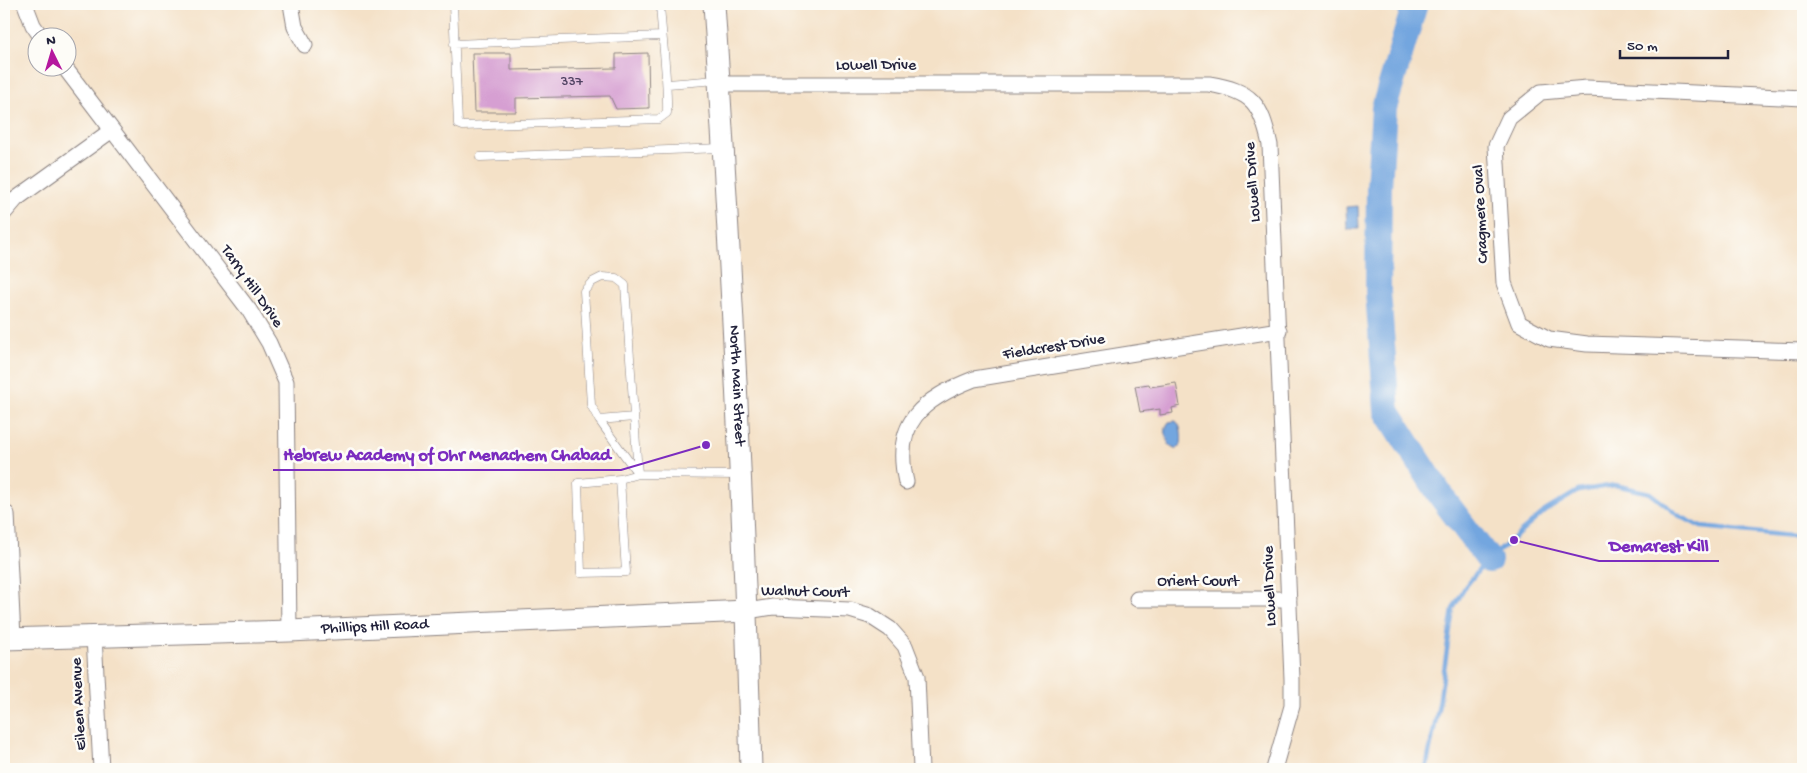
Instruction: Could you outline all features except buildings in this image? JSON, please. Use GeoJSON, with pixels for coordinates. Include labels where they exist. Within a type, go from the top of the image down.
{"type":"FeatureCollection","features":[{"type":"Feature","properties":{"kind":"street"},"geometry":{"type":"LineString","coordinates":[[25,4],[35,28]]}},
{"type":"Feature","properties":{"kind":"street"},"geometry":{"type":"LineString","coordinates":[[291,4],[295,27],[305,45]]}},
{"type":"Feature","properties":{"kind":"street","name":"North Main Street"},"geometry":{"type":"LineString","coordinates":[[714,4],[732,283],[747,611],[751,769]]}},
{"type":"Feature","properties":{"kind":"street","name":"Tarry Hill Drive"},"geometry":{"type":"LineString","coordinates":[[73,78],[249,310],[269,343],[286,382],[289,631]]}},
{"type":"Feature","properties":{"kind":"street","name":"Lowell Drive"},"geometry":{"type":"LineString","coordinates":[[719,82],[1209,84],[1233,88],[1253,100],[1265,121],[1270,145],[1279,330],[1292,706],[1274,769]]}},
{"type":"Feature","properties":{"kind":"street","name":"Cragmere Oval"},"geometry":{"type":"LineString","coordinates":[[1803,98],[1587,88],[1541,92],[1509,118],[1496,146],[1504,284],[1519,323],[1549,339],[1586,344],[1803,351]]}},
{"type":"Feature","properties":{"kind":"street"},"geometry":{"type":"LineString","coordinates":[[4,213],[16,200],[112,130]]}},
{"type":"Feature","properties":{"kind":"street","name":"Fieldcrest Drive"},"geometry":{"type":"LineString","coordinates":[[906,482],[901,460],[902,440],[908,424],[927,404],[950,388],[974,379],[1279,330]]}},
{"type":"Feature","properties":{"kind":"street"},"geometry":{"type":"LineString","coordinates":[[7,514],[8,638]]}},
{"type":"Feature","properties":{"kind":"street","name":"Orient Court"},"geometry":{"type":"LineString","coordinates":[[1137,599],[1288,599]]}},
{"type":"Feature","properties":{"kind":"street","name":"Walnut Court"},"geometry":{"type":"LineString","coordinates":[[747,611],[773,607],[850,610],[870,616],[890,629],[905,646],[917,677],[921,769]]}},
{"type":"Feature","properties":{"kind":"street","name":"Phillips Hill Road"},"geometry":{"type":"LineString","coordinates":[[8,638],[289,631],[719,614],[747,611]]}},
{"type":"Feature","properties":{"kind":"street","name":"Eileen Avenue"},"geometry":{"type":"LineString","coordinates":[[94,636],[101,769]]}},
{"type":"Feature","properties":{"kind":"lane"},"geometry":{"type":"LineString","coordinates":[[452,4],[458,124],[463,126],[659,119],[667,113],[668,84],[660,4]]}},
{"type":"Feature","properties":{"kind":"lane"},"geometry":{"type":"LineString","coordinates":[[454,44],[662,36]]}},
{"type":"Feature","properties":{"kind":"lane"},"geometry":{"type":"LineString","coordinates":[[668,84],[719,82]]}},
{"type":"Feature","properties":{"kind":"lane"},"geometry":{"type":"LineString","coordinates":[[480,157],[722,148]]}},
{"type":"Feature","properties":{"kind":"lane"},"geometry":{"type":"LineString","coordinates":[[602,277],[616,278],[625,285],[638,474],[599,420],[591,405],[584,291],[592,282],[602,277]]}},
{"type":"Feature","properties":{"kind":"lane"},"geometry":{"type":"LineString","coordinates":[[599,420],[634,417]]}},
{"type":"Feature","properties":{"kind":"lane"},"geometry":{"type":"LineString","coordinates":[[620,480],[626,572],[582,573],[578,483],[620,480],[638,474],[741,475]]}},
{"type":"Feature","properties":{"kind":"water"},"geometry":{"type":"Polygon","coordinates":[[[1358,206],[1359,229],[1347,229],[1346,207],[1358,206]]]}},
{"type":"Feature","properties":{"kind":"water"},"geometry":{"type":"Polygon","coordinates":[[[1176,421],[1181,435],[1181,445],[1177,449],[1170,446],[1166,436],[1169,422],[1176,421]]]}},
{"type":"Feature","properties":{"kind":"waterway"},"geometry":{"type":"LineString","coordinates":[[1415,4],[1384,108],[1379,187],[1378,292],[1387,411],[1441,496],[1489,560]]}},
{"type":"Feature","properties":{"kind":"waterway"},"geometry":{"type":"LineString","coordinates":[[1426,769],[1439,704],[1453,609],[1465,587],[1483,565],[1545,511],[1578,491],[1615,485],[1650,493],[1678,515],[1701,527],[1803,537]]}},
{"type":"Feature","properties":{"kind":"place","name":"Hebrew Academy of Ohr Menachem Chabad"},"geometry":{"type":"Point","coordinates":[706,445]}},
{"type":"Feature","properties":{"kind":"place","name":"Demarest Kill"},"geometry":{"type":"Point","coordinates":[1514,540]}}]}
